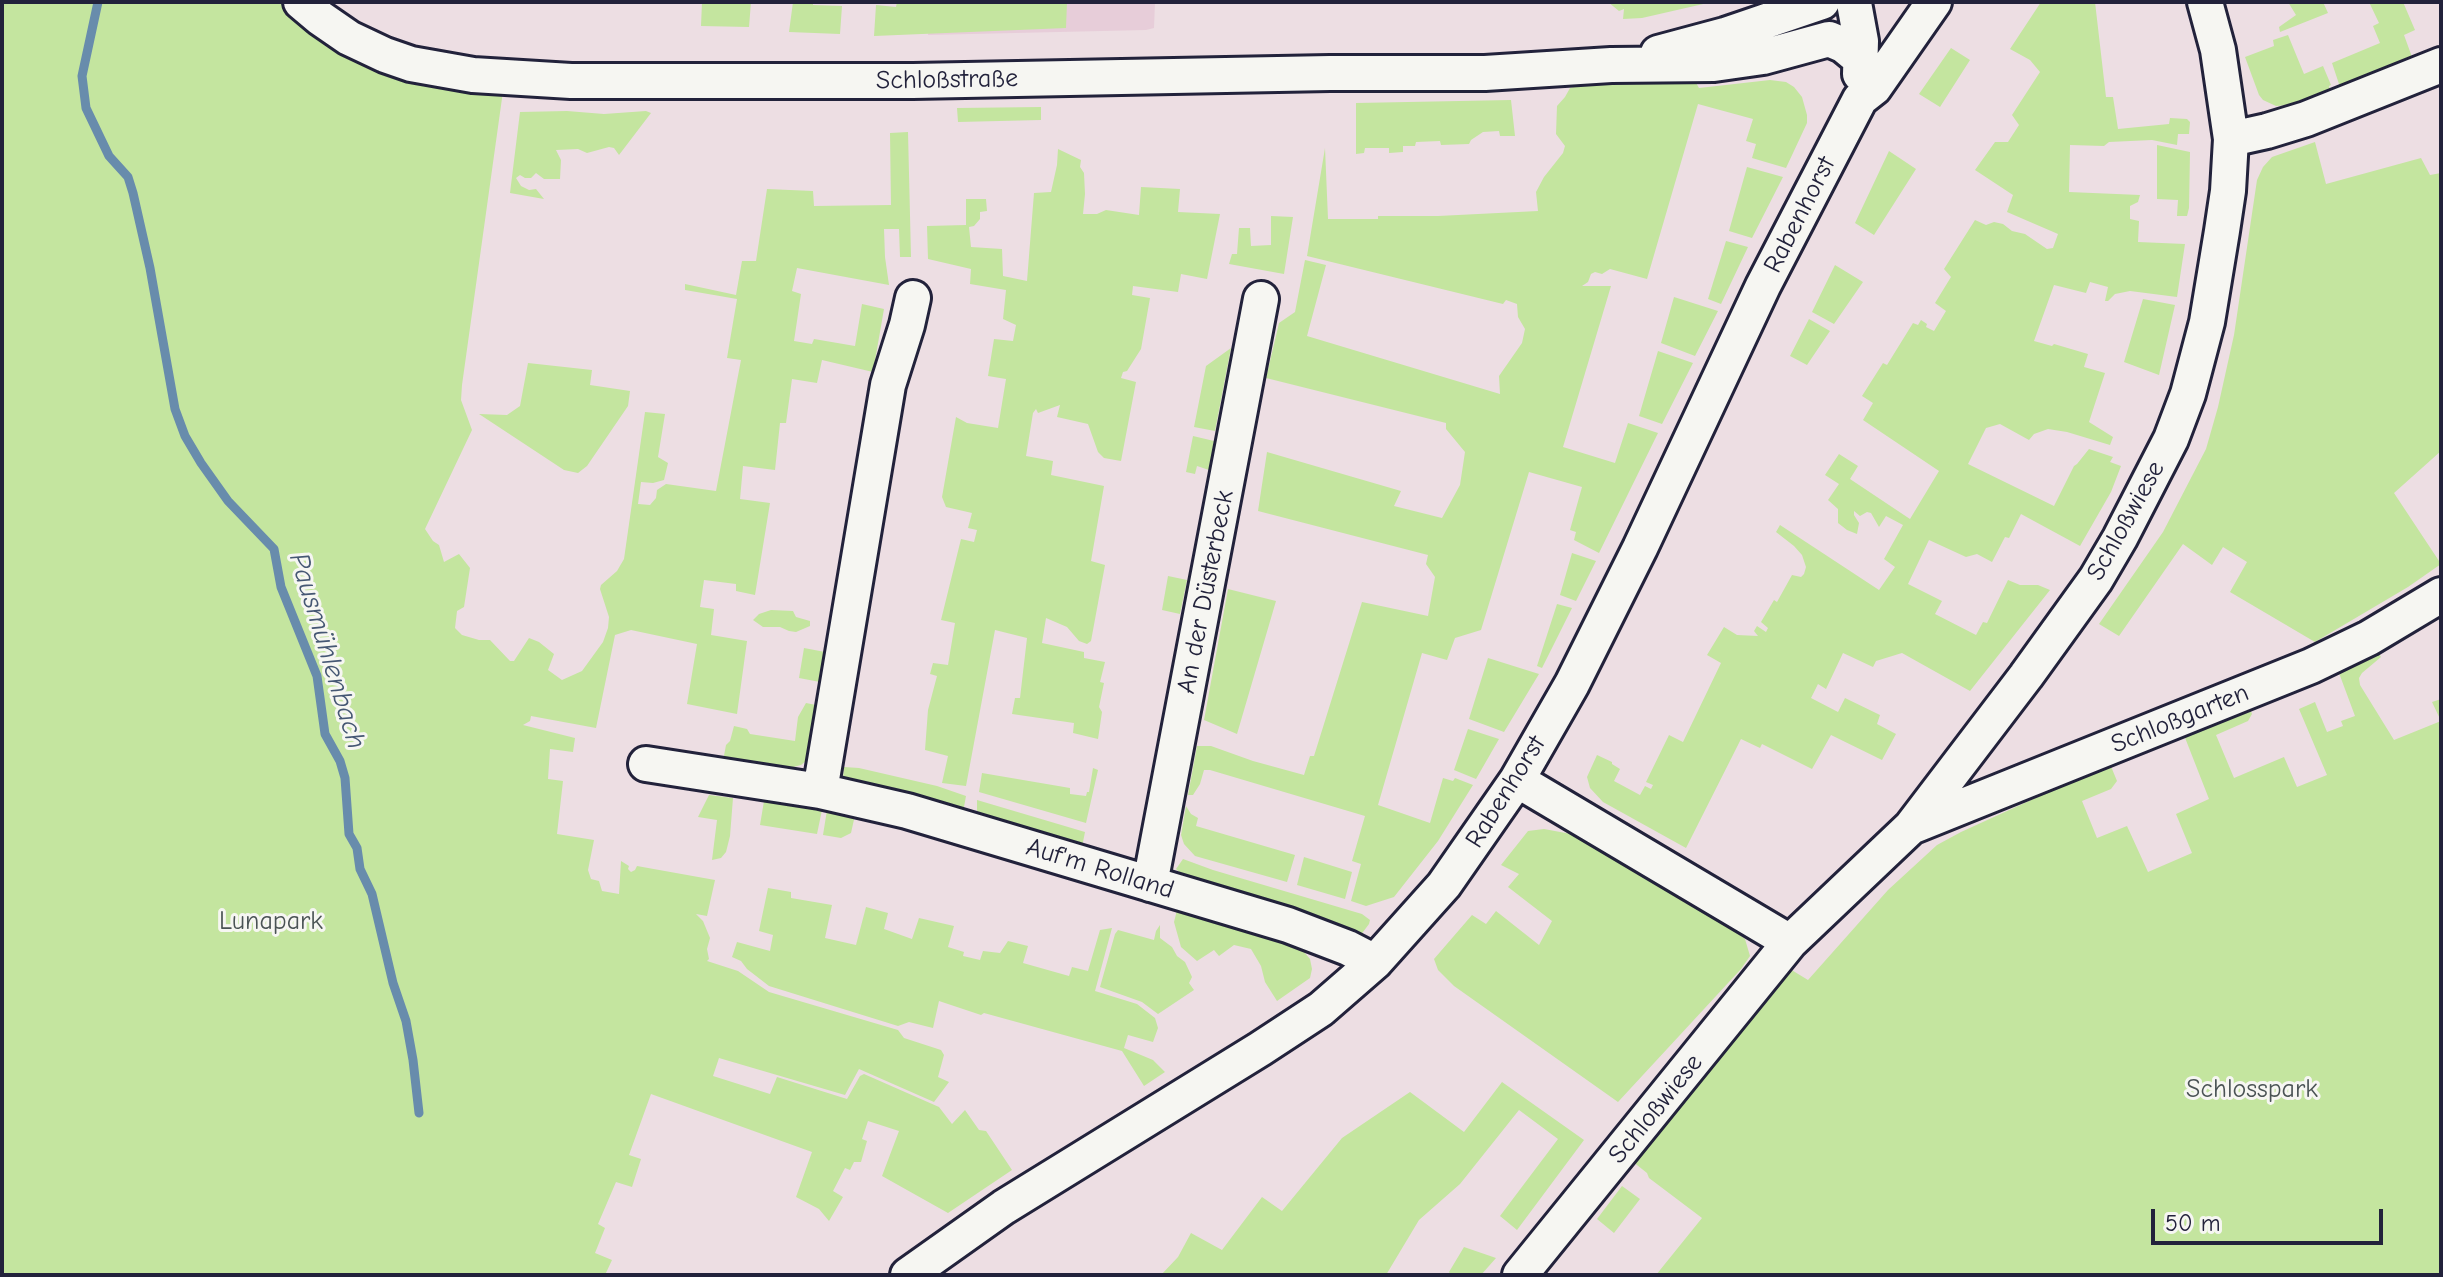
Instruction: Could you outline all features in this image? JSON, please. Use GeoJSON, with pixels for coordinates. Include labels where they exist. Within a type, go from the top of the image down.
{"type":"FeatureCollection","features":[{"type":"Feature","properties":{"kind":"street","name":"Schloßstraße"},"geometry":{"type":"LineString","coordinates":[[301,2],[349,38],[385,55],[447,72],[511,79],[715,83],[1485,73],[1611,65],[1691,66],[1736,62],[1814,41],[1835,25],[1853,2]]}},
{"type":"Feature","properties":{"kind":"street","name":"Schloßstraße"},"geometry":{"type":"LineString","coordinates":[[1611,65],[1725,35],[1822,2]]}},
{"type":"Feature","properties":{"kind":"street","name":"Rabenhorst"},"geometry":{"type":"LineString","coordinates":[[1853,2],[1861,41],[1860,99]]}},
{"type":"Feature","properties":{"kind":"street","name":"Rabenhorst"},"geometry":{"type":"LineString","coordinates":[[908,1275],[1004,1207],[1321,1009],[1375,962],[1444,885],[1517,780],[1572,684],[1640,548],[1763,286],[1860,99],[1874,88],[1934,2]]}},
{"type":"Feature","properties":{"kind":"street","name":"Schloßwiese"},"geometry":{"type":"LineString","coordinates":[[1520,1275],[1790,942],[1911,827],[2000,712],[2096,579],[2120,538],[2171,439],[2188,394],[2207,322],[2228,191],[2231,139],[2218,50],[2205,2]]}},
{"type":"Feature","properties":{"kind":"street"},"geometry":{"type":"LineString","coordinates":[[1814,41],[1835,41],[1860,59]]}},
{"type":"Feature","properties":{"kind":"street"},"geometry":{"type":"LineString","coordinates":[[2231,139],[2306,119],[2441,65]]}},
{"type":"Feature","properties":{"kind":"street"},"geometry":{"type":"LineString","coordinates":[[820,791],[888,385],[913,298]]}},
{"type":"Feature","properties":{"kind":"street","name":"An der Düsterbeck"},"geometry":{"type":"LineString","coordinates":[[1150,884],[1261,299]]}},
{"type":"Feature","properties":{"kind":"street","name":"Schloßgarten"},"geometry":{"type":"LineString","coordinates":[[1911,827],[2311,666],[2369,638],[2441,595]]}},
{"type":"Feature","properties":{"kind":"street","name":"Auf'm Rolland"},"geometry":{"type":"LineString","coordinates":[[646,764],[820,791],[907,811],[1310,933],[1375,962]]}},
{"type":"Feature","properties":{"kind":"street"},"geometry":{"type":"LineString","coordinates":[[1517,780],[1790,942]]}},
{"type":"Feature","properties":{"kind":"shaded area"},"geometry":{"type":"Polygon","coordinates":[[[929,2],[1155,2],[1154,28],[928,35],[929,2]]]}},
{"type":"Feature","properties":{"kind":"green space","name":"Lunapark"},"geometry":{"type":"Polygon","coordinates":[[[2,2],[297,2],[504,84],[462,385],[461,400],[472,430],[425,529],[439,545],[444,562],[459,554],[470,568],[464,607],[457,611],[455,628],[462,635],[490,640],[510,661],[514,661],[529,638],[539,642],[554,654],[548,670],[562,680],[582,671],[603,642],[608,628],[609,617],[600,589],[624,559],[645,412],[665,414],[658,457],[668,463],[664,480],[641,482],[638,504],[650,505],[656,498],[657,490],[666,484],[716,491],[741,360],[727,358],[737,299],[685,290],[685,284],[736,295],[742,261],[756,261],[767,189],[813,191],[814,206],[891,205],[890,133],[908,132],[911,257],[900,257],[899,229],[884,229],[889,285],[797,268],[792,291],[801,294],[794,341],[812,344],[814,339],[855,346],[862,304],[884,309],[873,372],[822,360],[817,383],[792,379],[786,423],[780,423],[775,470],[743,466],[740,499],[770,503],[755,595],[736,591],[736,584],[704,580],[700,607],[714,609],[711,635],[747,641],[737,714],[687,704],[697,644],[631,630],[615,635],[596,728],[531,716],[530,721],[523,725],[575,738],[573,752],[550,749],[548,779],[563,781],[557,834],[594,840],[588,870],[591,879],[599,881],[602,891],[619,894],[621,861],[629,866],[631,872],[637,866],[715,880],[707,916],[696,914],[703,921],[710,938],[707,961],[738,971],[769,992],[898,1030],[904,1038],[941,1050],[944,1055],[938,1077],[949,1082],[934,1102],[859,1069],[845,1095],[719,1058],[713,1076],[770,1094],[777,1077],[847,1099],[864,1074],[939,1107],[952,1124],[965,1110],[979,1130],[986,1131],[1012,1170],[948,1213],[882,1176],[899,1131],[868,1121],[862,1139],[867,1141],[861,1162],[854,1162],[850,1170],[845,1168],[833,1191],[843,1197],[829,1221],[819,1209],[796,1197],[812,1152],[651,1094],[629,1155],[641,1159],[632,1187],[616,1182],[598,1224],[605,1228],[595,1253],[612,1260],[605,1275],[2,1275],[2,2]]]}},
{"type":"Feature","properties":{"kind":"green space"},"geometry":{"type":"Polygon","coordinates":[[[702,2],[751,2],[749,27],[701,26],[702,2]]]}},
{"type":"Feature","properties":{"kind":"green space"},"geometry":{"type":"Polygon","coordinates":[[[793,2],[842,6],[840,34],[789,32],[793,2]]]}},
{"type":"Feature","properties":{"kind":"green space"},"geometry":{"type":"Polygon","coordinates":[[[897,2],[1067,2],[1066,28],[874,36],[876,5],[896,7],[897,2]]]}},
{"type":"Feature","properties":{"kind":"green space"},"geometry":{"type":"Polygon","coordinates":[[[1608,2],[1712,2],[1642,18],[1623,19],[1624,9],[1619,11],[1608,2]]]}},
{"type":"Feature","properties":{"kind":"green space"},"geometry":{"type":"Polygon","coordinates":[[[2041,2],[2095,2],[2106,97],[2113,97],[2118,129],[2169,124],[2170,118],[2190,122],[2189,134],[2178,134],[2177,145],[2152,140],[2109,142],[2104,146],[2070,145],[2069,192],[2140,195],[2138,202],[2130,206],[2130,219],[2139,221],[2138,242],[2185,244],[2177,297],[2130,291],[2115,294],[2105,301],[2108,287],[2090,282],[2086,293],[2054,285],[2034,341],[2088,354],[2084,367],[2105,373],[2089,422],[2113,437],[2110,445],[2048,429],[2034,434],[2029,440],[2000,424],[1986,428],[1968,464],[2054,506],[2074,466],[2089,449],[2113,457],[2110,462],[2121,466],[2111,492],[2080,546],[2021,514],[1992,562],[1977,554],[1966,557],[1929,540],[1908,584],[1942,601],[1935,614],[1976,635],[1983,622],[1987,623],[2008,580],[2050,590],[1970,691],[1902,653],[1876,661],[1873,667],[1843,653],[1826,689],[1818,684],[1811,698],[1838,712],[1845,698],[1880,715],[1877,724],[1896,734],[1882,760],[1831,735],[1812,769],[1762,744],[1760,748],[1741,739],[1686,848],[1603,802],[1590,788],[1587,777],[1597,755],[1620,769],[1614,781],[1640,795],[1645,786],[1651,789],[1653,785],[1646,782],[1669,735],[1683,742],[1721,663],[1707,655],[1724,627],[1737,635],[1758,636],[1754,631],[1757,626],[1766,632],[1768,628],[1761,622],[1774,600],[1777,602],[1792,575],[1801,577],[1804,574],[1806,567],[1802,555],[1776,532],[1780,525],[1879,590],[1895,567],[1884,559],[1903,525],[1886,516],[1879,527],[1871,513],[1860,516],[1854,511],[1859,523],[1857,534],[1847,530],[1838,523],[1838,509],[1828,500],[1839,484],[1825,475],[1839,454],[1858,466],[1850,479],[1910,519],[1939,471],[1863,420],[1873,403],[1862,396],[1883,363],[1887,365],[1913,323],[1918,325],[1921,320],[1934,331],[1946,311],[1935,303],[1951,277],[1944,269],[1975,220],[1986,225],[1994,222],[2003,224],[2047,249],[2053,248],[2058,234],[2007,212],[2013,195],[1975,170],[1995,142],[2008,142],[2019,125],[2012,115],[2040,72],[2030,60],[2010,49],[2041,2]]]}},
{"type":"Feature","properties":{"kind":"green space"},"geometry":{"type":"Polygon","coordinates":[[[2288,2],[2323,2],[2328,13],[2280,32],[2279,27],[2296,15],[2288,2]]]}},
{"type":"Feature","properties":{"kind":"green space"},"geometry":{"type":"Polygon","coordinates":[[[2369,2],[2403,2],[2415,30],[2404,35],[2412,57],[2340,87],[2332,63],[2380,43],[2373,26],[2379,23],[2369,2]]]}},
{"type":"Feature","properties":{"kind":"green space"},"geometry":{"type":"Polygon","coordinates":[[[2288,35],[2304,74],[2323,66],[2331,85],[2330,90],[2290,105],[2276,106],[2259,95],[2245,57],[2274,46],[2273,40],[2288,35]]]}},
{"type":"Feature","properties":{"kind":"green space"},"geometry":{"type":"Polygon","coordinates":[[[1951,48],[1970,60],[1940,107],[1919,94],[1951,48]]]}},
{"type":"Feature","properties":{"kind":"green space"},"geometry":{"type":"Polygon","coordinates":[[[1600,79],[1695,81],[1699,88],[1770,80],[1786,82],[1802,97],[1807,123],[1786,168],[1752,158],[1756,144],[1746,141],[1753,119],[1698,104],[1647,279],[1610,269],[1602,274],[1591,274],[1582,286],[1611,286],[1563,447],[1615,463],[1628,423],[1658,433],[1599,553],[1574,540],[1576,532],[1570,530],[1582,487],[1529,472],[1481,630],[1455,638],[1447,660],[1422,653],[1378,805],[1430,823],[1443,778],[1453,781],[1455,778],[1473,785],[1438,841],[1394,897],[1366,906],[1351,901],[1361,864],[1352,861],[1365,816],[1210,770],[1204,770],[1193,795],[1188,795],[1197,746],[1211,746],[1304,775],[1310,756],[1314,756],[1362,602],[1428,616],[1435,577],[1426,564],[1428,555],[1258,511],[1267,452],[1401,491],[1394,506],[1442,518],[1460,485],[1465,452],[1446,429],[1446,423],[1266,378],[1279,323],[1295,312],[1305,260],[1326,265],[1307,336],[1500,394],[1499,376],[1522,343],[1525,329],[1518,317],[1517,304],[1506,300],[1503,304],[1307,256],[1325,148],[1328,219],[1538,211],[1536,192],[1565,146],[1556,134],[1557,106],[1570,88],[1600,79]]]}},
{"type":"Feature","properties":{"kind":"green space"},"geometry":{"type":"Polygon","coordinates":[[[1511,100],[1515,136],[1500,136],[1499,131],[1483,132],[1469,144],[1416,142],[1415,146],[1403,146],[1403,152],[1389,153],[1389,148],[1365,148],[1364,153],[1356,154],[1356,103],[1511,100]]]}},
{"type":"Feature","properties":{"kind":"green space"},"geometry":{"type":"Polygon","coordinates":[[[1041,107],[1041,120],[958,122],[957,108],[1041,107]]]}},
{"type":"Feature","properties":{"kind":"green space"},"geometry":{"type":"Polygon","coordinates":[[[520,112],[651,113],[619,155],[609,147],[587,153],[578,149],[556,150],[561,160],[560,179],[544,179],[536,173],[531,178],[520,175],[516,178],[521,186],[536,189],[544,199],[510,193],[520,112]]]}},
{"type":"Feature","properties":{"kind":"green space"},"geometry":{"type":"Polygon","coordinates":[[[2315,142],[2326,184],[2421,158],[2430,175],[2441,173],[2441,451],[2394,493],[2441,564],[2315,642],[2230,592],[2247,562],[2223,547],[2212,565],[2183,544],[2119,636],[2099,624],[2163,532],[2206,449],[2234,335],[2257,180],[2272,157],[2315,142]]]}},
{"type":"Feature","properties":{"kind":"green space"},"geometry":{"type":"Polygon","coordinates":[[[2157,145],[2190,152],[2187,216],[2177,216],[2178,200],[2157,199],[2157,145]]]}},
{"type":"Feature","properties":{"kind":"green space"},"geometry":{"type":"Polygon","coordinates":[[[1058,149],[1081,160],[1085,194],[1083,214],[1106,210],[1139,215],[1141,187],[1180,189],[1178,212],[1220,214],[1207,279],[1181,274],[1178,292],[1133,286],[1132,295],[1150,298],[1141,349],[1121,378],[1136,382],[1121,461],[1104,458],[1098,452],[1088,424],[1057,417],[1060,405],[1038,413],[1036,409],[1033,413],[1026,456],[1053,461],[1051,475],[1104,486],[1091,561],[1105,565],[1091,641],[1087,644],[1079,641],[1067,627],[1046,618],[1042,643],[1084,652],[1084,658],[1105,662],[1100,682],[1104,683],[1099,707],[1102,712],[1098,739],[1073,733],[1074,723],[1012,714],[1015,698],[1020,698],[1027,638],[995,630],[966,786],[942,783],[948,756],[925,750],[928,710],[937,676],[930,674],[933,663],[948,665],[955,623],[941,620],[961,539],[974,542],[977,530],[968,528],[972,513],[946,507],[942,497],[956,417],[967,423],[998,428],[1006,379],[988,376],[994,339],[1013,341],[1016,325],[1003,319],[1006,290],[970,284],[971,269],[928,259],[927,226],[966,225],[966,199],[986,199],[987,211],[980,212],[980,219],[969,227],[971,247],[1002,249],[1003,276],[1027,281],[1034,193],[1051,192],[1058,149]]]}},
{"type":"Feature","properties":{"kind":"green space"},"geometry":{"type":"Polygon","coordinates":[[[1889,151],[1916,169],[1874,235],[1855,223],[1889,151]]]}},
{"type":"Feature","properties":{"kind":"green space"},"geometry":{"type":"Polygon","coordinates":[[[1747,167],[1783,177],[1752,238],[1729,231],[1747,167]]]}},
{"type":"Feature","properties":{"kind":"green space"},"geometry":{"type":"Polygon","coordinates":[[[1271,216],[1293,217],[1284,274],[1229,264],[1232,254],[1237,254],[1239,228],[1250,228],[1251,246],[1271,245],[1271,216]]]}},
{"type":"Feature","properties":{"kind":"green space"},"geometry":{"type":"Polygon","coordinates":[[[1726,241],[1748,247],[1721,304],[1708,299],[1726,241]]]}},
{"type":"Feature","properties":{"kind":"green space"},"geometry":{"type":"Polygon","coordinates":[[[1835,265],[1863,282],[1834,324],[1812,312],[1835,265]]]}},
{"type":"Feature","properties":{"kind":"green space"},"geometry":{"type":"Polygon","coordinates":[[[1674,297],[1718,311],[1695,356],[1661,343],[1674,297]]]}},
{"type":"Feature","properties":{"kind":"green space"},"geometry":{"type":"Polygon","coordinates":[[[2143,299],[2175,305],[2159,375],[2124,362],[2143,299]]]}},
{"type":"Feature","properties":{"kind":"green space"},"geometry":{"type":"Polygon","coordinates":[[[1809,319],[1830,331],[1807,365],[1790,356],[1809,319]]]}},
{"type":"Feature","properties":{"kind":"green space"},"geometry":{"type":"Polygon","coordinates":[[[1231,348],[1215,431],[1194,427],[1206,366],[1231,348]]]}},
{"type":"Feature","properties":{"kind":"green space"},"geometry":{"type":"Polygon","coordinates":[[[1658,351],[1693,363],[1662,424],[1639,416],[1658,351]]]}},
{"type":"Feature","properties":{"kind":"green space"},"geometry":{"type":"Polygon","coordinates":[[[528,363],[592,370],[590,385],[630,391],[628,406],[587,466],[578,473],[564,470],[479,414],[507,415],[520,406],[528,363]]]}},
{"type":"Feature","properties":{"kind":"green space"},"geometry":{"type":"Polygon","coordinates":[[[1193,436],[1214,441],[1209,470],[1197,466],[1195,474],[1186,472],[1193,436]]]}},
{"type":"Feature","properties":{"kind":"green space"},"geometry":{"type":"Polygon","coordinates":[[[1572,553],[1596,561],[1576,601],[1560,595],[1572,553]]]}},
{"type":"Feature","properties":{"kind":"green space"},"geometry":{"type":"Polygon","coordinates":[[[1168,576],[1187,580],[1180,614],[1162,610],[1168,576]]]}},
{"type":"Feature","properties":{"kind":"green space"},"geometry":{"type":"Polygon","coordinates":[[[1228,589],[1276,601],[1237,734],[1204,720],[1228,589]]]}},
{"type":"Feature","properties":{"kind":"green space"},"geometry":{"type":"Polygon","coordinates":[[[1557,604],[1572,608],[1542,668],[1537,666],[1557,604]]]}},
{"type":"Feature","properties":{"kind":"green space"},"geometry":{"type":"Polygon","coordinates":[[[771,610],[793,611],[796,617],[810,621],[810,626],[796,632],[780,627],[763,627],[753,620],[771,610]]]}},
{"type":"Feature","properties":{"kind":"green space","name":"Schlosspark"},"geometry":{"type":"Polygon","coordinates":[[[2374,646],[2381,657],[2362,673],[2360,685],[2394,740],[2441,721],[2441,1275],[1656,1275],[1702,1218],[1649,1178],[1632,1161],[1790,969],[1808,980],[1888,890],[1937,845],[2110,764],[2117,781],[2111,789],[2082,801],[2097,838],[2127,826],[2148,872],[2192,853],[2176,814],[2209,799],[2182,730],[2248,704],[2252,714],[2248,721],[2216,735],[2234,778],[2284,757],[2297,787],[2327,775],[2299,709],[2315,702],[2327,732],[2343,726],[2341,721],[2355,716],[2339,673],[2340,666],[2374,646]]]}},
{"type":"Feature","properties":{"kind":"green space"},"geometry":{"type":"Polygon","coordinates":[[[804,648],[825,652],[820,682],[799,678],[804,648]]]}},
{"type":"Feature","properties":{"kind":"green space"},"geometry":{"type":"Polygon","coordinates":[[[1488,658],[1539,674],[1504,732],[1469,719],[1488,658]]]}},
{"type":"Feature","properties":{"kind":"green space"},"geometry":{"type":"Polygon","coordinates":[[[2441,699],[2441,721],[2432,702],[2441,699]]]}},
{"type":"Feature","properties":{"kind":"green space"},"geometry":{"type":"Polygon","coordinates":[[[806,703],[816,705],[809,753],[801,765],[782,770],[723,761],[734,726],[747,729],[750,734],[795,741],[798,717],[806,703]]]}},
{"type":"Feature","properties":{"kind":"green space"},"geometry":{"type":"Polygon","coordinates":[[[1468,729],[1499,739],[1476,779],[1454,770],[1468,729]]]}},
{"type":"Feature","properties":{"kind":"green space"},"geometry":{"type":"Polygon","coordinates":[[[844,767],[937,786],[966,796],[964,807],[960,812],[856,784],[843,778],[844,767]]]}},
{"type":"Feature","properties":{"kind":"green space"},"geometry":{"type":"Polygon","coordinates":[[[1093,768],[1098,770],[1086,823],[979,792],[982,773],[1070,788],[1070,794],[1086,796],[1093,768]]]}},
{"type":"Feature","properties":{"kind":"green space"},"geometry":{"type":"Polygon","coordinates":[[[709,795],[733,798],[726,852],[721,858],[712,860],[717,820],[698,817],[709,795]]]}},
{"type":"Feature","properties":{"kind":"green space"},"geometry":{"type":"Polygon","coordinates":[[[977,800],[1085,832],[1081,852],[977,818],[977,800]]]}},
{"type":"Feature","properties":{"kind":"green space"},"geometry":{"type":"Polygon","coordinates":[[[764,801],[822,810],[817,834],[760,825],[764,801]]]}},
{"type":"Feature","properties":{"kind":"green space"},"geometry":{"type":"Polygon","coordinates":[[[1186,806],[1198,818],[1196,826],[1295,855],[1287,882],[1195,856],[1184,844],[1181,835],[1186,806]]]}},
{"type":"Feature","properties":{"kind":"green space"},"geometry":{"type":"Polygon","coordinates":[[[827,810],[855,815],[851,833],[841,838],[823,835],[827,810]]]}},
{"type":"Feature","properties":{"kind":"green space"},"geometry":{"type":"Polygon","coordinates":[[[1544,829],[1571,834],[1726,925],[1745,939],[1750,956],[1618,1102],[1454,986],[1438,970],[1434,959],[1472,915],[1486,924],[1496,911],[1539,945],[1552,921],[1508,887],[1519,874],[1501,865],[1528,831],[1544,829]]]}},
{"type":"Feature","properties":{"kind":"green space"},"geometry":{"type":"Polygon","coordinates":[[[1304,857],[1352,872],[1345,899],[1297,885],[1304,857]]]}},
{"type":"Feature","properties":{"kind":"green space"},"geometry":{"type":"Polygon","coordinates":[[[1183,859],[1362,914],[1370,920],[1369,924],[1360,936],[1190,882],[1176,869],[1183,859]]]}},
{"type":"Feature","properties":{"kind":"green space"},"geometry":{"type":"Polygon","coordinates":[[[768,888],[791,892],[791,898],[832,905],[825,938],[856,945],[866,907],[888,913],[884,929],[912,939],[919,918],[954,926],[948,947],[964,952],[963,956],[980,960],[983,951],[1000,953],[1008,941],[1028,946],[1023,963],[1069,976],[1072,967],[1088,971],[1100,930],[1112,928],[1095,991],[1137,1004],[1155,1018],[1158,1028],[1153,1042],[1128,1035],[1124,1048],[1153,1060],[1165,1072],[1144,1086],[1122,1051],[984,1013],[981,1015],[939,1001],[933,1028],[909,1022],[898,1026],[769,986],[741,961],[732,957],[737,942],[770,951],[773,935],[759,931],[768,888]]]}},
{"type":"Feature","properties":{"kind":"green space"},"geometry":{"type":"Polygon","coordinates":[[[1177,910],[1299,946],[1310,959],[1310,978],[1277,1001],[1251,949],[1234,945],[1219,956],[1214,950],[1197,961],[1181,947],[1174,922],[1177,910]]]}},
{"type":"Feature","properties":{"kind":"green space"},"geometry":{"type":"Polygon","coordinates":[[[1160,925],[1160,938],[1185,962],[1192,977],[1189,983],[1194,990],[1158,1014],[1142,1002],[1100,987],[1118,930],[1154,940],[1160,925]]]}},
{"type":"Feature","properties":{"kind":"green space"},"geometry":{"type":"Polygon","coordinates":[[[1502,1082],[1584,1140],[1517,1230],[1500,1216],[1558,1139],[1519,1110],[1460,1184],[1419,1220],[1386,1275],[1161,1275],[1178,1257],[1191,1233],[1222,1250],[1262,1197],[1282,1211],[1342,1138],[1410,1092],[1464,1132],[1502,1082]]]}},
{"type":"Feature","properties":{"kind":"green space"},"geometry":{"type":"Polygon","coordinates":[[[1622,1186],[1640,1199],[1614,1233],[1597,1219],[1622,1186]]]}},
{"type":"Feature","properties":{"kind":"green space"},"geometry":{"type":"Polygon","coordinates":[[[1464,1247],[1496,1258],[1481,1275],[1451,1275],[1449,1272],[1464,1247]]]}},
{"type":"Feature","properties":{"kind":"waterway","name":"Pausmühlenbach"},"geometry":{"type":"LineString","coordinates":[[98,2],[82,76],[86,108],[109,156],[128,177],[133,193],[175,409],[185,436],[228,501],[274,549],[281,587],[317,676],[325,734],[340,761],[345,778],[349,834],[357,848],[360,869],[372,894],[393,983],[406,1021],[419,1113]]}}]}
